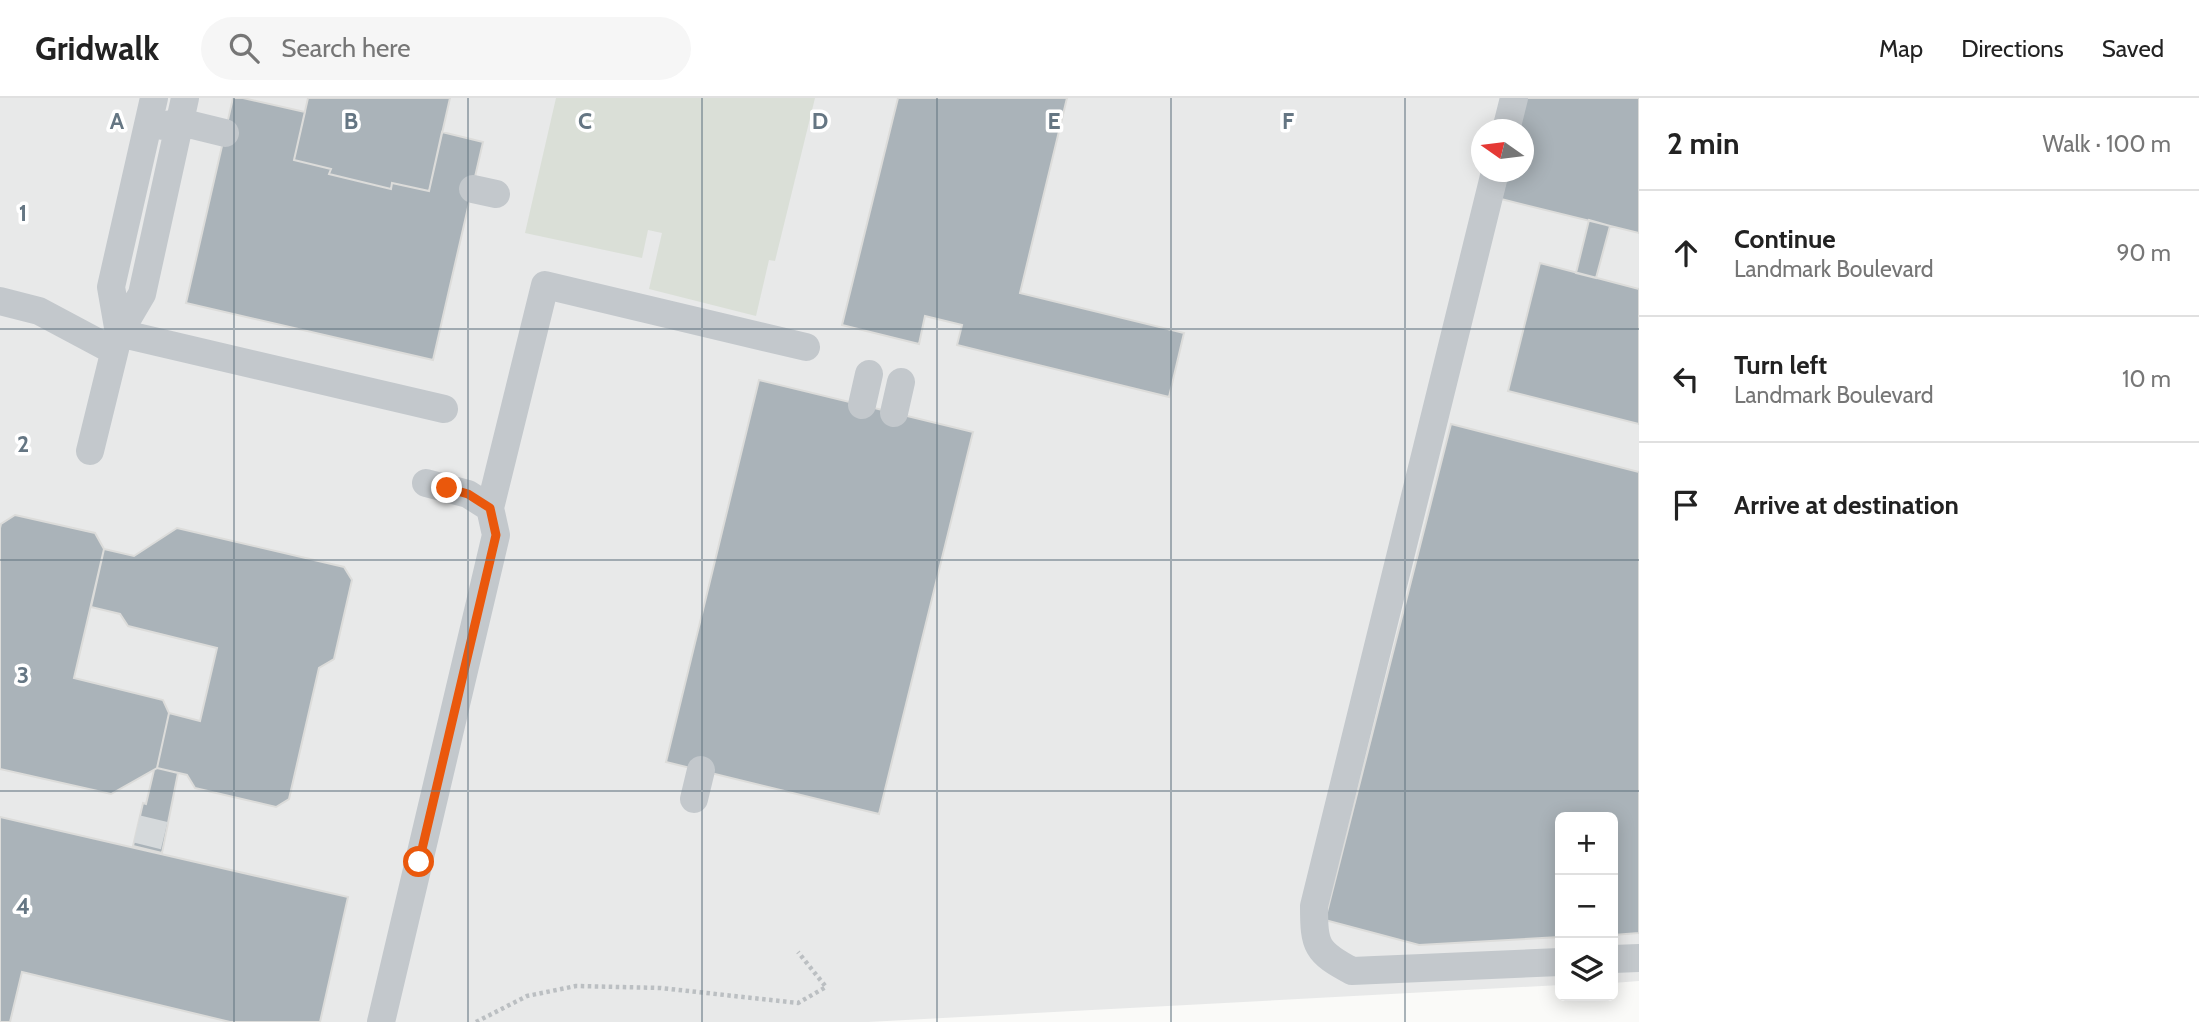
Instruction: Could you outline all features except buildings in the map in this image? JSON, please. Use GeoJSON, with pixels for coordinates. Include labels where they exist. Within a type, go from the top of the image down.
{"type":"FeatureCollection","features":[{"type":"Feature","properties":{"kind":"street"},"geometry":{"type":"LineString","coordinates":[[117,342],[111,286],[154,98]]}},
{"type":"Feature","properties":{"kind":"street"},"geometry":{"type":"LineString","coordinates":[[1509,119],[1514,98]]}},
{"type":"Feature","properties":{"kind":"street"},"geometry":{"type":"LineString","coordinates":[[147,130],[182,110]]}},
{"type":"Feature","properties":{"kind":"street"},"geometry":{"type":"LineString","coordinates":[[182,110],[225,133]]}},
{"type":"Feature","properties":{"kind":"street"},"geometry":{"type":"LineString","coordinates":[[90,451],[117,342],[142,294],[182,110]]}},
{"type":"Feature","properties":{"kind":"street"},"geometry":{"type":"LineString","coordinates":[[1494,182],[1417,524],[1329,874],[1314,906],[1314,938],[1327,958],[1352,971],[1460,954],[1543,954]]}},
{"type":"Feature","properties":{"kind":"street"},"geometry":{"type":"LineString","coordinates":[[381,1022],[496,535],[490,508],[545,285],[806,347]]}},
{"type":"Feature","properties":{"kind":"street"},"geometry":{"type":"LineString","coordinates":[[0,302],[39,312],[117,342],[444,409]]}},
{"type":"Feature","properties":{"kind":"street"},"geometry":{"type":"LineString","coordinates":[[862,405],[869,374]]}},
{"type":"Feature","properties":{"kind":"street"},"geometry":{"type":"LineString","coordinates":[[894,413],[901,382]]}},
{"type":"Feature","properties":{"kind":"street"},"geometry":{"type":"LineString","coordinates":[[426,483],[468,494],[490,508]]}},
{"type":"Feature","properties":{"kind":"street"},"geometry":{"type":"LineString","coordinates":[[694,799],[701,771]]}},
{"type":"Feature","properties":{"kind":"street"},"geometry":{"type":"LineString","coordinates":[[1618,959],[1639,958]]}},
{"type":"Feature","properties":{"kind":"path"},"geometry":{"type":"LineString","coordinates":[[476,1022],[527,996],[576,986],[661,988],[798,1003],[826,987],[798,952]]}},
{"type":"Feature","properties":{"kind":"shaded area"},"geometry":{"type":"Polygon","coordinates":[[[0,98],[1639,98],[1639,981],[1618,983],[1618,812],[1555,812],[1555,985],[868,1022],[0,1022],[0,98]]]}},
{"type":"Feature","properties":{"kind":"shaded area"},"geometry":{"type":"Polygon","coordinates":[[[556,98],[815,98],[775,261],[769,260],[756,316],[649,289],[662,233],[648,230],[642,258],[525,233],[556,98]]]}},
{"type":"Feature","properties":{"kind":"tunnel"},"geometry":{"type":"LineString","coordinates":[[137,829],[166,836]]}},
{"type":"Feature","properties":{"kind":"route"},"geometry":{"type":"LineString","coordinates":[[419,862],[496,535],[490,508],[468,494],[447,488]]}}]}
